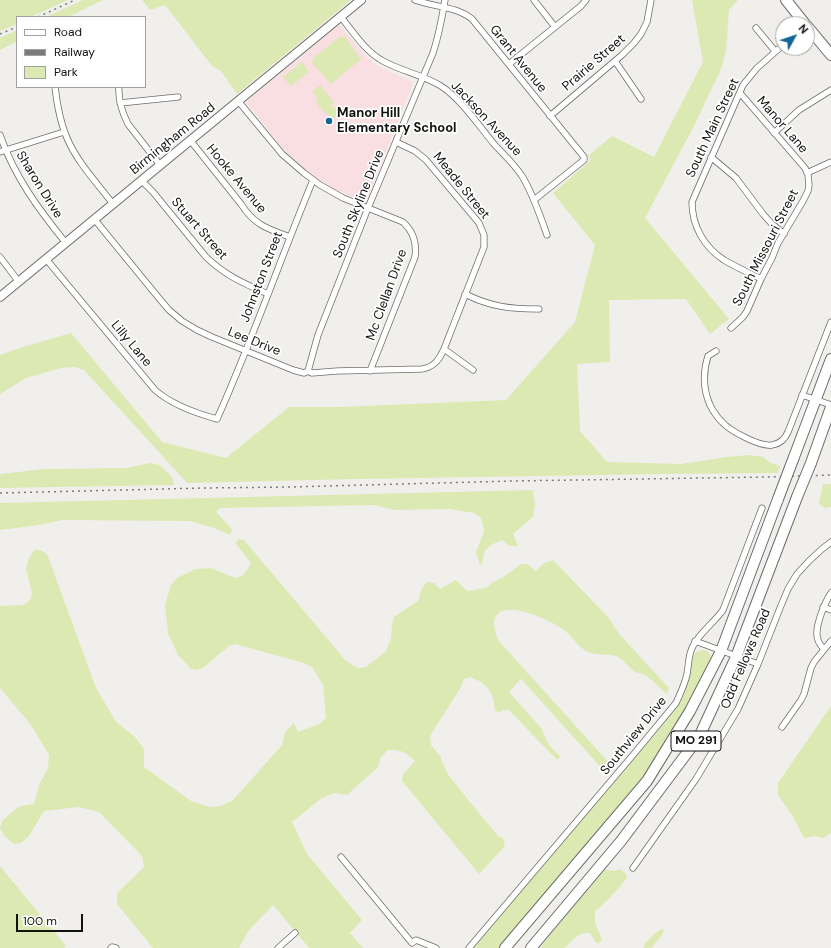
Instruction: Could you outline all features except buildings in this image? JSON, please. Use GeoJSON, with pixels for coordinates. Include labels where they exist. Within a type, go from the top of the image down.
{"type":"FeatureCollection","features":[{"type":"Feature","properties":{"kind":"highway"},"geometry":{"type":"LineString","coordinates":[[786,0],[799,16]]}},
{"type":"Feature","properties":{"kind":"highway"},"geometry":{"type":"LineString","coordinates":[[815,36],[831,55]]}},
{"type":"Feature","properties":{"kind":"highway","name":"MO 291"},"geometry":{"type":"LineString","coordinates":[[505,948],[647,781],[690,711],[721,651],[831,359]]}},
{"type":"Feature","properties":{"kind":"highway","name":"MO 291"},"geometry":{"type":"LineString","coordinates":[[531,948],[622,841],[699,737],[736,657],[811,463],[831,406]]}},
{"type":"Feature","properties":{"kind":"street","name":"Birmingham Road"},"geometry":{"type":"LineString","coordinates":[[0,297],[362,0]]}},
{"type":"Feature","properties":{"kind":"street","name":"Grant Avenue"},"geometry":{"type":"LineString","coordinates":[[415,0],[462,12],[472,19],[584,157],[584,160],[534,200]]}},
{"type":"Feature","properties":{"kind":"street","name":"South Skyline Drive"},"geometry":{"type":"LineString","coordinates":[[308,371],[318,335],[368,208],[433,53],[438,38],[445,0]]}},
{"type":"Feature","properties":{"kind":"street"},"geometry":{"type":"LineString","coordinates":[[534,0],[555,27]]}},
{"type":"Feature","properties":{"kind":"street"},"geometry":{"type":"LineString","coordinates":[[508,64],[581,6],[586,0]]}},
{"type":"Feature","properties":{"kind":"street","name":"Prairie Street"},"geometry":{"type":"LineString","coordinates":[[550,116],[634,43],[644,30],[651,0]]}},
{"type":"Feature","properties":{"kind":"street","name":"Jackson Avenue"},"geometry":{"type":"LineString","coordinates":[[341,17],[365,47],[376,56],[388,63],[434,82],[456,98],[496,146],[516,167],[534,200],[547,235]]}},
{"type":"Feature","properties":{"kind":"street"},"geometry":{"type":"LineString","coordinates":[[756,28],[775,51]]}},
{"type":"Feature","properties":{"kind":"street","name":"South Main Street"},"geometry":{"type":"LineString","coordinates":[[761,279],[725,260],[705,242],[696,227],[692,210],[692,202],[740,93],[750,76],[775,51]]}},
{"type":"Feature","properties":{"kind":"street"},"geometry":{"type":"LineString","coordinates":[[615,61],[640,99]]}},
{"type":"Feature","properties":{"kind":"street"},"geometry":{"type":"LineString","coordinates":[[55,88],[64,132],[76,156],[113,204]]}},
{"type":"Feature","properties":{"kind":"street"},"geometry":{"type":"LineString","coordinates":[[119,88],[120,103],[128,124],[160,165]]}},
{"type":"Feature","properties":{"kind":"street"},"geometry":{"type":"LineString","coordinates":[[774,133],[799,110],[831,90]]}},
{"type":"Feature","properties":{"kind":"street","name":"Manor Lane"},"geometry":{"type":"LineString","coordinates":[[740,93],[805,168],[807,173]]}},
{"type":"Feature","properties":{"kind":"street"},"geometry":{"type":"LineString","coordinates":[[120,103],[178,97]]}},
{"type":"Feature","properties":{"kind":"street","name":"Mc Clellan Drive"},"geometry":{"type":"LineString","coordinates":[[239,102],[282,154],[313,180],[343,198],[403,222],[411,231],[416,246],[415,257],[370,371]]}},
{"type":"Feature","properties":{"kind":"street"},"geometry":{"type":"LineString","coordinates":[[3,151],[64,132]]}},
{"type":"Feature","properties":{"kind":"street","name":"Sharon Drive"},"geometry":{"type":"LineString","coordinates":[[0,135],[3,151],[23,185],[36,205],[66,243]]}},
{"type":"Feature","properties":{"kind":"street","name":"Hooke Avenue"},"geometry":{"type":"LineString","coordinates":[[190,140],[254,220],[269,229],[290,237]]}},
{"type":"Feature","properties":{"kind":"street","name":"Meade Street"},"geometry":{"type":"LineString","coordinates":[[396,142],[415,151],[426,160],[479,223],[485,238],[484,247],[444,349]]}},
{"type":"Feature","properties":{"kind":"street"},"geometry":{"type":"LineString","coordinates":[[712,157],[736,178],[763,214],[784,234]]}},
{"type":"Feature","properties":{"kind":"street"},"geometry":{"type":"LineString","coordinates":[[807,173],[831,162]]}},
{"type":"Feature","properties":{"kind":"street","name":"South Missouri Street"},"geometry":{"type":"LineString","coordinates":[[731,328],[747,311],[778,243],[803,201],[809,184],[807,173]]}},
{"type":"Feature","properties":{"kind":"street","name":"Stuart Street"},"geometry":{"type":"LineString","coordinates":[[142,180],[214,265],[234,278],[268,294]]}},
{"type":"Feature","properties":{"kind":"street","name":"Johnston Street"},"geometry":{"type":"LineString","coordinates":[[217,419],[233,383],[313,180]]}},
{"type":"Feature","properties":{"kind":"street","name":"Lee Drive"},"geometry":{"type":"LineString","coordinates":[[95,220],[169,310],[182,320],[197,330],[212,337],[293,370],[304,373],[308,371],[312,373],[422,369],[428,368],[437,362],[444,349]]}},
{"type":"Feature","properties":{"kind":"street"},"geometry":{"type":"LineString","coordinates":[[0,257],[19,282]]}},
{"type":"Feature","properties":{"kind":"street","name":"Lilly Lane"},"geometry":{"type":"LineString","coordinates":[[46,259],[155,390],[169,400],[200,414],[217,419]]}},
{"type":"Feature","properties":{"kind":"street"},"geometry":{"type":"LineString","coordinates":[[465,294],[485,303],[494,305],[515,309],[539,309]]}},
{"type":"Feature","properties":{"kind":"street"},"geometry":{"type":"LineString","coordinates":[[716,351],[708,356],[704,381],[708,399],[714,413],[722,422],[742,436],[771,446],[780,442],[788,432],[831,322]]}},
{"type":"Feature","properties":{"kind":"street"},"geometry":{"type":"LineString","coordinates":[[444,349],[473,370]]}},
{"type":"Feature","properties":{"kind":"street"},"geometry":{"type":"LineString","coordinates":[[802,395],[831,406]]}},
{"type":"Feature","properties":{"kind":"street","name":"Southview Drive"},"geometry":{"type":"LineString","coordinates":[[469,948],[676,703],[687,674],[690,652],[695,641],[720,614],[726,604],[762,508]]}},
{"type":"Feature","properties":{"kind":"street","name":"Odd Fellows Road"},"geometry":{"type":"LineString","coordinates":[[633,868],[696,779],[738,709],[788,589],[797,574],[812,558],[831,542]]}},
{"type":"Feature","properties":{"kind":"street"},"geometry":{"type":"LineString","coordinates":[[824,649],[820,645],[817,630],[823,607],[831,593]]}},
{"type":"Feature","properties":{"kind":"street"},"geometry":{"type":"LineString","coordinates":[[823,607],[831,610]]}},
{"type":"Feature","properties":{"kind":"street"},"geometry":{"type":"LineString","coordinates":[[695,641],[758,664]]}},
{"type":"Feature","properties":{"kind":"street"},"geometry":{"type":"LineString","coordinates":[[782,727],[804,694],[814,662],[831,641]]}},
{"type":"Feature","properties":{"kind":"street"},"geometry":{"type":"LineString","coordinates":[[341,857],[412,943],[416,940],[436,948]]}},
{"type":"Feature","properties":{"kind":"street"},"geometry":{"type":"LineString","coordinates":[[278,948],[295,933]]}},
{"type":"Feature","properties":{"kind":"shaded area","name":"Manor Hill Elementary School"},"geometry":{"type":"Polygon","coordinates":[[[337,26],[341,26],[364,54],[379,67],[412,81],[413,83],[366,202],[334,189],[306,170],[283,149],[246,102],[337,26]]]}},
{"type":"Feature","properties":{"kind":"green space"},"geometry":{"type":"Polygon","coordinates":[[[0,0],[68,0],[33,16],[16,16],[16,24],[0,31],[0,0]]]}},
{"type":"Feature","properties":{"kind":"green space"},"geometry":{"type":"Polygon","coordinates":[[[83,0],[103,0],[70,16],[48,16],[83,0]]]}},
{"type":"Feature","properties":{"kind":"green space"},"geometry":{"type":"Polygon","coordinates":[[[142,0],[351,0],[237,94],[221,71],[212,66],[165,5],[150,10],[142,0]]]}},
{"type":"Feature","properties":{"kind":"green space"},"geometry":{"type":"Polygon","coordinates":[[[692,0],[738,0],[729,10],[726,51],[721,69],[694,126],[645,218],[729,319],[710,334],[686,299],[609,300],[610,362],[577,364],[580,431],[607,462],[681,464],[748,455],[763,457],[771,463],[780,466],[778,473],[187,483],[84,370],[75,367],[61,368],[26,378],[0,394],[0,355],[71,333],[162,442],[226,458],[289,407],[340,407],[506,400],[575,322],[595,245],[553,193],[591,160],[588,156],[612,136],[654,157],[703,62],[692,0]]]}},
{"type":"Feature","properties":{"kind":"green space"},"geometry":{"type":"Polygon","coordinates":[[[16,30],[16,42],[0,50],[0,38],[16,30]]]}},
{"type":"Feature","properties":{"kind":"green space"},"geometry":{"type":"Polygon","coordinates":[[[341,36],[345,37],[361,59],[331,84],[312,63],[313,58],[341,36]]]}},
{"type":"Feature","properties":{"kind":"green space"},"geometry":{"type":"Polygon","coordinates":[[[302,62],[309,72],[291,86],[283,77],[302,62]]]}},
{"type":"Feature","properties":{"kind":"green space"},"geometry":{"type":"Polygon","coordinates":[[[320,85],[334,103],[330,106],[336,108],[338,114],[333,118],[316,103],[318,99],[312,92],[320,85]]]}},
{"type":"Feature","properties":{"kind":"green space"},"geometry":{"type":"Polygon","coordinates":[[[150,463],[160,465],[172,477],[174,485],[0,488],[0,474],[45,469],[126,468],[150,463]]]}},
{"type":"Feature","properties":{"kind":"green space"},"geometry":{"type":"Polygon","coordinates":[[[823,484],[831,484],[831,507],[825,508],[819,504],[823,484]]]}},
{"type":"Feature","properties":{"kind":"green space"},"geometry":{"type":"Polygon","coordinates":[[[533,490],[535,505],[533,517],[513,534],[518,546],[510,546],[502,540],[494,543],[488,547],[484,553],[483,561],[480,565],[476,552],[484,532],[481,518],[474,513],[450,509],[394,510],[374,505],[220,508],[216,512],[232,529],[230,535],[214,528],[190,521],[62,520],[39,525],[0,530],[0,503],[533,490]]]}},
{"type":"Feature","properties":{"kind":"green space"},"geometry":{"type":"Polygon","coordinates":[[[238,539],[244,540],[346,661],[358,668],[366,667],[386,651],[391,638],[394,617],[418,601],[422,588],[427,582],[434,583],[440,589],[456,580],[467,591],[486,588],[521,564],[527,564],[536,571],[544,563],[553,560],[608,617],[620,635],[669,688],[667,694],[643,674],[635,672],[619,657],[589,653],[579,646],[565,630],[555,624],[536,615],[514,610],[504,610],[498,614],[494,622],[498,640],[610,764],[605,772],[521,679],[509,692],[542,729],[550,746],[560,756],[558,760],[509,710],[503,710],[498,713],[495,710],[493,698],[489,689],[481,682],[470,677],[464,679],[461,687],[430,736],[431,745],[440,756],[447,773],[498,836],[503,838],[505,846],[479,874],[402,781],[403,774],[415,761],[403,752],[388,750],[381,757],[378,767],[347,795],[334,793],[322,798],[292,822],[307,854],[362,920],[350,933],[363,948],[309,948],[273,905],[249,930],[239,948],[153,948],[117,904],[117,893],[144,867],[142,856],[99,812],[79,807],[44,811],[29,836],[21,843],[14,844],[4,836],[0,828],[2,821],[13,811],[21,806],[34,804],[39,785],[48,768],[49,755],[31,725],[0,688],[0,606],[24,605],[30,600],[32,593],[26,568],[29,558],[34,550],[40,550],[47,554],[96,688],[116,722],[135,737],[144,749],[144,767],[191,801],[210,807],[221,806],[233,800],[282,745],[285,732],[294,723],[298,732],[319,724],[326,718],[323,685],[312,667],[304,663],[235,644],[229,646],[204,667],[197,670],[191,669],[178,655],[168,633],[165,605],[171,585],[177,578],[196,569],[211,568],[235,578],[242,576],[251,563],[236,544],[238,539]]]}},
{"type":"Feature","properties":{"kind":"green space"},"geometry":{"type":"Polygon","coordinates":[[[704,650],[711,655],[711,660],[697,689],[664,746],[642,779],[501,948],[473,948],[676,708],[685,690],[692,658],[694,654],[704,650]]]}},
{"type":"Feature","properties":{"kind":"green space"},"geometry":{"type":"Polygon","coordinates":[[[831,706],[831,833],[823,838],[815,836],[804,838],[792,815],[778,795],[778,783],[831,706]]]}},
{"type":"Feature","properties":{"kind":"green space"},"geometry":{"type":"Polygon","coordinates":[[[0,866],[66,946],[64,948],[0,948],[0,866]]]}},
{"type":"Feature","properties":{"kind":"green space"},"geometry":{"type":"Polygon","coordinates":[[[603,869],[613,871],[620,869],[625,873],[627,878],[595,911],[595,923],[602,940],[598,944],[590,933],[586,933],[576,937],[565,948],[540,948],[603,869]]]}},
{"type":"Feature","properties":{"kind":"green space"},"geometry":{"type":"Polygon","coordinates":[[[661,929],[664,930],[661,937],[652,948],[643,948],[648,940],[661,929]]]}},
{"type":"Feature","properties":{"kind":"railway"},"geometry":{"type":"LineString","coordinates":[[40,16],[75,0]]}},
{"type":"Feature","properties":{"kind":"railway"},"geometry":{"type":"LineString","coordinates":[[0,34],[16,27]]}},
{"type":"Feature","properties":{"kind":"railway"},"geometry":{"type":"LineString","coordinates":[[0,493],[831,475]]}},
{"type":"Feature","properties":{"kind":"place","name":"Manor Hill Elementary School"},"geometry":{"type":"Point","coordinates":[329,121]}}]}
